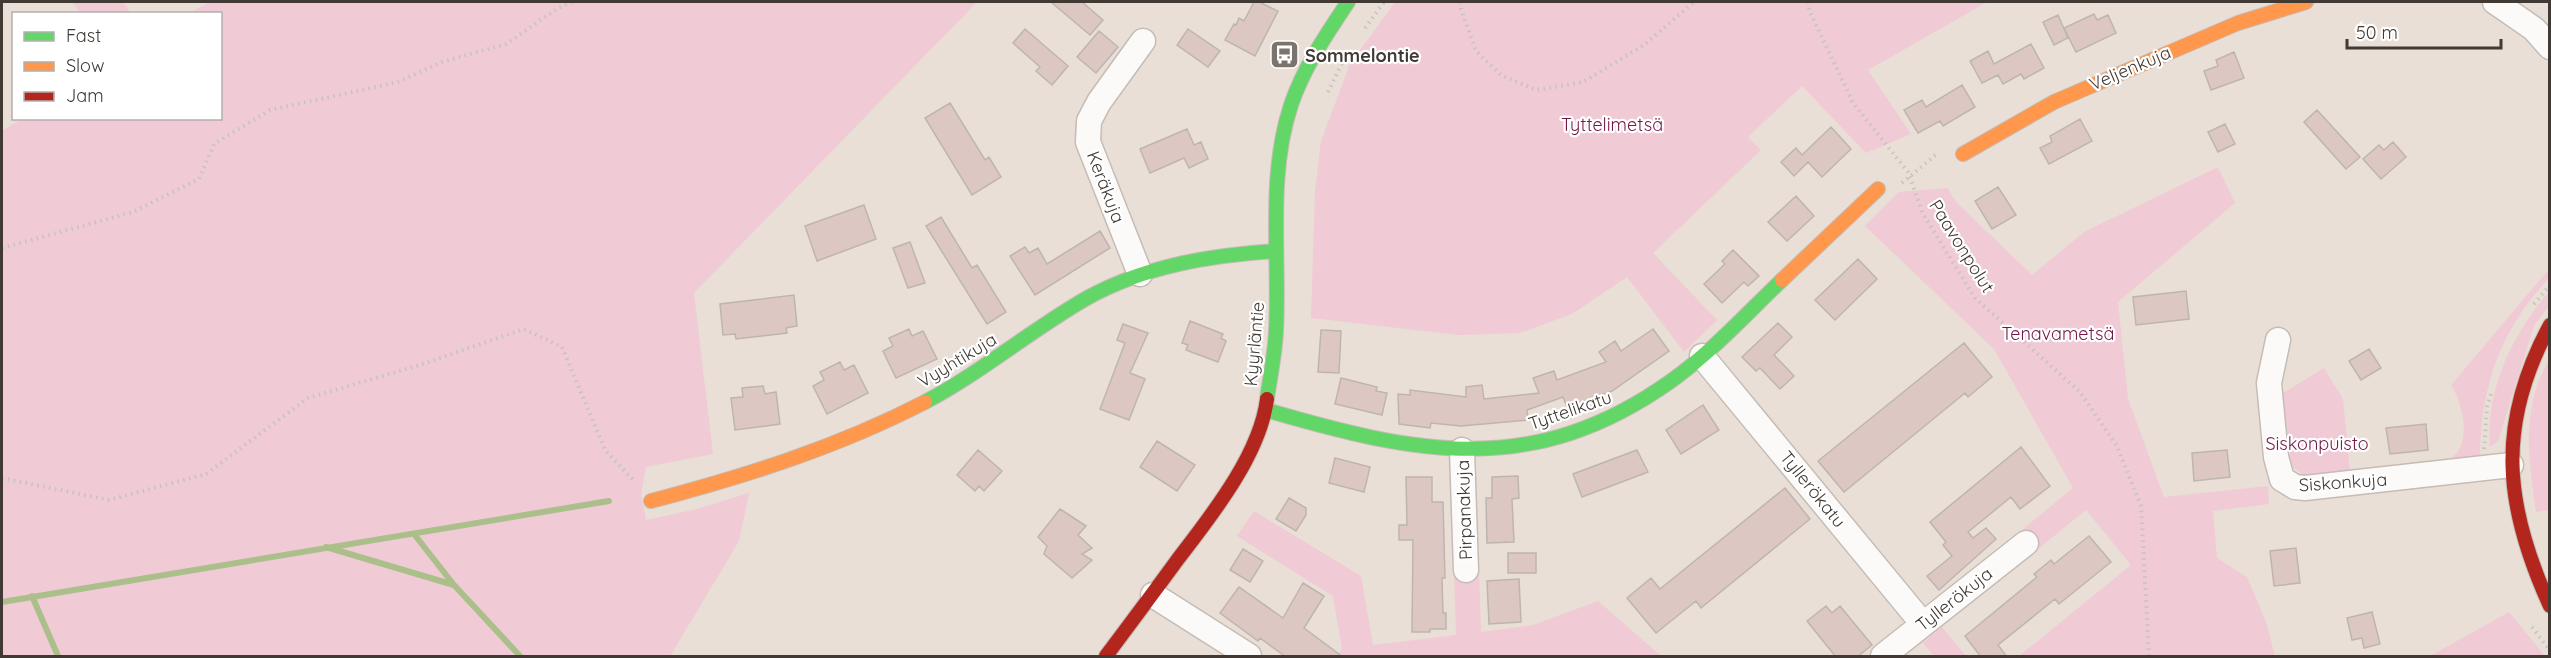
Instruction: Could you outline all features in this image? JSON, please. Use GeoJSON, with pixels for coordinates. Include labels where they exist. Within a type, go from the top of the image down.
{"type":"FeatureCollection","features":[{"type":"Feature","properties":{"kind":"street","name":"Kyyrläntie"},"geometry":{"type":"LineString","coordinates":[[1106,657],[1224,498],[1254,442],[1266,410],[1276,332],[1279,160],[1291,106],[1311,58],[1348,2]]}},
{"type":"Feature","properties":{"kind":"street","name":"Veljenkuja"},"geometry":{"type":"LineString","coordinates":[[1963,154],[2064,97],[2238,23],[2306,2]]}},
{"type":"Feature","properties":{"kind":"street"},"geometry":{"type":"LineString","coordinates":[[2495,2],[2534,29],[2550,47]]}},
{"type":"Feature","properties":{"kind":"street","name":"Keräkuja"},"geometry":{"type":"LineString","coordinates":[[1140,274],[1089,142],[1089,121],[1099,102],[1143,41]]}},
{"type":"Feature","properties":{"kind":"street","name":"Tyttelikatu"},"geometry":{"type":"LineString","coordinates":[[1266,410],[1414,446],[1462,450],[1517,446],[1593,425],[1647,398],[1702,356],[1878,189]]}},
{"type":"Feature","properties":{"kind":"street","name":"Vyyhtikuja"},"geometry":{"type":"LineString","coordinates":[[651,501],[740,477],[856,435],[940,393],[1066,311],[1140,274],[1203,257],[1276,251]]}},
{"type":"Feature","properties":{"kind":"street"},"geometry":{"type":"LineString","coordinates":[[2550,325],[2536,346],[2520,387],[2513,427],[2511,465],[2523,542],[2536,579],[2550,606]]}},
{"type":"Feature","properties":{"kind":"street","name":"Siskonkuja"},"geometry":{"type":"LineString","coordinates":[[2278,340],[2269,383],[2276,457],[2282,479],[2289,484],[2305,488],[2511,465]]}},
{"type":"Feature","properties":{"kind":"street","name":"Tyllerökatu"},"geometry":{"type":"LineString","coordinates":[[1702,356],[1923,624]]}},
{"type":"Feature","properties":{"kind":"street","name":"Pirpanakuja"},"geometry":{"type":"LineString","coordinates":[[1462,450],[1466,570]]}},
{"type":"Feature","properties":{"kind":"street","name":"Tyllerökuja"},"geometry":{"type":"LineString","coordinates":[[1883,657],[2026,543]]}},
{"type":"Feature","properties":{"kind":"street"},"geometry":{"type":"LineString","coordinates":[[1153,595],[1250,657]]}},
{"type":"Feature","properties":{"kind":"path"},"geometry":{"type":"LineString","coordinates":[[2,248],[133,212],[199,179],[214,144],[270,110],[398,82],[442,62],[506,44],[558,8],[572,2]]}},
{"type":"Feature","properties":{"kind":"path"},"geometry":{"type":"LineString","coordinates":[[1359,36],[1384,2]]}},
{"type":"Feature","properties":{"kind":"path"},"geometry":{"type":"LineString","coordinates":[[1461,2],[1476,51],[1502,75],[1536,90],[1583,82],[1644,45],[1694,2]]}},
{"type":"Feature","properties":{"kind":"path","name":"Paavonpolut"},"geometry":{"type":"LineString","coordinates":[[1808,2],[1810,12],[1853,103],[1908,172],[1923,214],[1975,298],[2079,391],[2117,446],[2141,506],[2150,657]]}},
{"type":"Feature","properties":{"kind":"path"},"geometry":{"type":"LineString","coordinates":[[1327,94],[1347,54]]}},
{"type":"Feature","properties":{"kind":"path"},"geometry":{"type":"LineString","coordinates":[[2,478],[109,500],[206,474],[308,398],[420,365],[524,329],[562,347],[605,450],[651,501]]}},
{"type":"Feature","properties":{"kind":"green space"},"geometry":{"type":"Polygon","coordinates":[[[72,2],[123,2],[130,12],[79,12],[72,2]]]}},
{"type":"Feature","properties":{"kind":"green space"},"geometry":{"type":"Polygon","coordinates":[[[210,2],[977,2],[694,293],[713,454],[646,467],[641,494],[646,520],[697,509],[749,493],[739,541],[670,656],[2,656],[2,131],[20,120],[222,120],[222,12],[192,12],[210,2]]]}},
{"type":"Feature","properties":{"kind":"green space","name":"Tyttelimetsä"},"geometry":{"type":"Polygon","coordinates":[[[1395,2],[1987,2],[1868,70],[1911,134],[1866,153],[1802,86],[1748,137],[1761,150],[1653,253],[1717,320],[1684,352],[1627,277],[1572,314],[1520,333],[1459,335],[1311,318],[1315,191],[1321,141],[1350,64],[1395,2]]]}},
{"type":"Feature","properties":{"kind":"green space","name":"Tenavametsä"},"geometry":{"type":"Polygon","coordinates":[[[2218,167],[2235,203],[2118,302],[2128,399],[2164,497],[2268,486],[2269,504],[2213,511],[2217,558],[2247,577],[2266,622],[2275,656],[2019,656],[2131,565],[2086,510],[2038,549],[2022,530],[2073,488],[1994,349],[1865,226],[1899,192],[1947,188],[1956,202],[2032,275],[2084,232],[2218,167]]]}},
{"type":"Feature","properties":{"kind":"green space"},"geometry":{"type":"Polygon","coordinates":[[[2549,269],[2549,278],[2518,318],[2496,361],[2484,408],[2480,459],[2477,462],[2450,459],[2457,453],[2464,434],[2462,413],[2451,385],[2549,269]]]}},
{"type":"Feature","properties":{"kind":"green space"},"geometry":{"type":"Polygon","coordinates":[[[2549,292],[2549,306],[2534,326],[2498,441],[2490,447],[2492,405],[2504,364],[2524,326],[2549,292]]]}},
{"type":"Feature","properties":{"kind":"green space"},"geometry":{"type":"Polygon","coordinates":[[[2549,359],[2549,510],[2536,512],[2530,466],[2530,419],[2536,389],[2549,359]]]}},
{"type":"Feature","properties":{"kind":"green space","name":"Siskonpuisto"},"geometry":{"type":"Polygon","coordinates":[[[2324,368],[2343,399],[2350,471],[2303,475],[2291,466],[2283,393],[2324,368]]]}},
{"type":"Feature","properties":{"kind":"green space"},"geometry":{"type":"Polygon","coordinates":[[[1254,511],[1361,576],[1373,645],[1456,635],[1454,573],[1479,573],[1481,632],[1533,625],[1598,601],[1661,656],[1337,656],[1342,649],[1333,596],[1237,536],[1254,511]]]}},
{"type":"Feature","properties":{"kind":"green space"},"geometry":{"type":"Polygon","coordinates":[[[2509,612],[2545,656],[2430,656],[2509,612]]]}},
{"type":"Feature","properties":{"kind":"green space"},"geometry":{"type":"Polygon","coordinates":[[[1942,627],[1966,656],[1934,656],[1923,643],[1942,627]]]}},
{"type":"Feature","properties":{"kind":"building"},"geometry":{"type":"Polygon","coordinates":[[[1051,2],[1082,2],[1103,20],[1090,35],[1051,2]]]}},
{"type":"Feature","properties":{"kind":"building"},"geometry":{"type":"Polygon","coordinates":[[[1254,2],[1278,11],[1255,56],[1225,40],[1239,18],[1244,21],[1254,2]]]}},
{"type":"Feature","properties":{"kind":"building"},"geometry":{"type":"Polygon","coordinates":[[[2094,14],[2097,20],[2108,15],[2116,33],[2076,52],[2064,28],[2094,14]]]}},
{"type":"Feature","properties":{"kind":"building"},"geometry":{"type":"Polygon","coordinates":[[[2058,15],[2068,38],[2054,45],[2043,22],[2058,15]]]}},
{"type":"Feature","properties":{"kind":"building"},"geometry":{"type":"Polygon","coordinates":[[[1025,29],[1068,66],[1052,85],[1036,71],[1040,67],[1013,43],[1025,29]]]}},
{"type":"Feature","properties":{"kind":"building"},"geometry":{"type":"Polygon","coordinates":[[[1188,29],[1220,51],[1208,67],[1177,45],[1188,29]]]}},
{"type":"Feature","properties":{"kind":"building"},"geometry":{"type":"Polygon","coordinates":[[[1099,31],[1118,47],[1096,73],[1077,57],[1099,31]]]}},
{"type":"Feature","properties":{"kind":"building"},"geometry":{"type":"Polygon","coordinates":[[[2031,44],[2044,68],[2024,79],[2021,74],[2003,84],[1998,75],[1982,83],[1970,61],[1988,51],[1994,64],[2031,44]]]}},
{"type":"Feature","properties":{"kind":"building"},"geometry":{"type":"Polygon","coordinates":[[[2234,52],[2244,78],[2211,90],[2204,71],[2218,66],[2216,60],[2234,52]]]}},
{"type":"Feature","properties":{"kind":"building"},"geometry":{"type":"Polygon","coordinates":[[[1962,85],[1975,107],[1943,126],[1940,121],[1918,133],[1904,110],[1922,100],[1926,107],[1962,85]]]}},
{"type":"Feature","properties":{"kind":"building"},"geometry":{"type":"Polygon","coordinates":[[[950,103],[985,160],[989,157],[1001,177],[972,195],[925,118],[950,103]]]}},
{"type":"Feature","properties":{"kind":"building"},"geometry":{"type":"Polygon","coordinates":[[[2317,110],[2360,157],[2346,169],[2304,122],[2317,110]]]}},
{"type":"Feature","properties":{"kind":"building"},"geometry":{"type":"Polygon","coordinates":[[[2080,119],[2092,141],[2049,164],[2040,148],[2052,142],[2050,136],[2080,119]]]}},
{"type":"Feature","properties":{"kind":"building"},"geometry":{"type":"Polygon","coordinates":[[[2225,124],[2235,144],[2218,152],[2208,132],[2225,124]]]}},
{"type":"Feature","properties":{"kind":"building"},"geometry":{"type":"Polygon","coordinates":[[[1831,127],[1851,149],[1822,177],[1808,162],[1794,176],[1781,162],[1796,148],[1802,155],[1831,127]]]}},
{"type":"Feature","properties":{"kind":"building"},"geometry":{"type":"Polygon","coordinates":[[[1187,129],[1194,145],[1201,142],[1208,159],[1189,168],[1184,158],[1150,173],[1140,149],[1187,129]]]}},
{"type":"Feature","properties":{"kind":"building"},"geometry":{"type":"Polygon","coordinates":[[[2393,142],[2406,157],[2381,179],[2363,159],[2379,145],[2384,150],[2393,142]]]}},
{"type":"Feature","properties":{"kind":"building"},"geometry":{"type":"Polygon","coordinates":[[[1998,187],[2016,215],[1992,229],[1975,201],[1998,187]]]}},
{"type":"Feature","properties":{"kind":"building"},"geometry":{"type":"Polygon","coordinates":[[[1796,196],[1814,216],[1787,241],[1768,222],[1796,196]]]}},
{"type":"Feature","properties":{"kind":"building"},"geometry":{"type":"Polygon","coordinates":[[[864,205],[876,239],[817,261],[805,226],[864,205]]]}},
{"type":"Feature","properties":{"kind":"building"},"geometry":{"type":"Polygon","coordinates":[[[941,217],[972,268],[977,265],[1006,312],[987,324],[926,226],[941,217]]]}},
{"type":"Feature","properties":{"kind":"building"},"geometry":{"type":"Polygon","coordinates":[[[1100,231],[1110,248],[1035,295],[1010,256],[1025,247],[1029,253],[1038,248],[1047,264],[1100,231]]]}},
{"type":"Feature","properties":{"kind":"building"},"geometry":{"type":"Polygon","coordinates":[[[910,242],[925,283],[908,288],[893,248],[910,242]]]}},
{"type":"Feature","properties":{"kind":"building"},"geometry":{"type":"Polygon","coordinates":[[[1733,250],[1759,276],[1748,286],[1744,282],[1722,303],[1704,284],[1725,264],[1722,261],[1733,250]]]}},
{"type":"Feature","properties":{"kind":"building"},"geometry":{"type":"Polygon","coordinates":[[[1858,259],[1877,279],[1835,320],[1815,300],[1858,259]]]}},
{"type":"Feature","properties":{"kind":"building"},"geometry":{"type":"Polygon","coordinates":[[[2186,291],[2189,319],[2136,325],[2133,297],[2186,291]]]}},
{"type":"Feature","properties":{"kind":"building"},"geometry":{"type":"Polygon","coordinates":[[[794,295],[797,326],[786,328],[787,333],[736,339],[735,334],[723,335],[720,304],[794,295]]]}},
{"type":"Feature","properties":{"kind":"building"},"geometry":{"type":"Polygon","coordinates":[[[1190,321],[1223,334],[1221,338],[1226,341],[1218,362],[1186,350],[1188,345],[1182,343],[1190,321]]]}},
{"type":"Feature","properties":{"kind":"building"},"geometry":{"type":"Polygon","coordinates":[[[1778,323],[1792,337],[1774,355],[1794,376],[1780,389],[1760,368],[1756,371],[1742,357],[1778,323]]]}},
{"type":"Feature","properties":{"kind":"building"},"geometry":{"type":"Polygon","coordinates":[[[1123,324],[1148,333],[1130,373],[1145,379],[1129,420],[1100,409],[1125,343],[1117,340],[1123,324]]]}},
{"type":"Feature","properties":{"kind":"building"},"geometry":{"type":"Polygon","coordinates":[[[909,329],[912,336],[923,331],[937,359],[896,378],[883,351],[893,346],[889,338],[909,329]]]}},
{"type":"Feature","properties":{"kind":"building"},"geometry":{"type":"Polygon","coordinates":[[[1653,329],[1669,351],[1612,391],[1567,407],[1563,397],[1527,410],[1528,420],[1461,426],[1431,423],[1430,428],[1399,424],[1398,394],[1410,395],[1410,390],[1466,397],[1466,387],[1482,385],[1484,399],[1539,393],[1533,378],[1554,371],[1557,380],[1606,362],[1599,352],[1615,341],[1621,351],[1653,329]]]}},
{"type":"Feature","properties":{"kind":"building"},"geometry":{"type":"Polygon","coordinates":[[[1321,330],[1341,331],[1339,373],[1318,372],[1321,330]]]}},
{"type":"Feature","properties":{"kind":"building"},"geometry":{"type":"Polygon","coordinates":[[[1964,343],[1992,377],[1968,397],[1965,393],[1844,492],[1818,461],[1964,343]]]}},
{"type":"Feature","properties":{"kind":"building"},"geometry":{"type":"Polygon","coordinates":[[[2369,349],[2381,368],[2361,380],[2349,361],[2369,349]]]}},
{"type":"Feature","properties":{"kind":"building"},"geometry":{"type":"Polygon","coordinates":[[[840,362],[844,370],[854,365],[868,393],[827,414],[813,386],[824,380],[820,372],[840,362]]]}},
{"type":"Feature","properties":{"kind":"building"},"geometry":{"type":"Polygon","coordinates":[[[1341,378],[1377,387],[1376,391],[1387,393],[1382,415],[1335,404],[1341,378]]]}},
{"type":"Feature","properties":{"kind":"building"},"geometry":{"type":"Polygon","coordinates":[[[763,386],[765,394],[776,392],[780,424],[735,430],[731,398],[743,397],[742,388],[763,386]]]}},
{"type":"Feature","properties":{"kind":"building"},"geometry":{"type":"Polygon","coordinates":[[[1703,405],[1719,430],[1681,454],[1666,430],[1703,405]]]}},
{"type":"Feature","properties":{"kind":"building"},"geometry":{"type":"Polygon","coordinates":[[[2426,424],[2428,450],[2390,454],[2386,428],[2426,424]]]}},
{"type":"Feature","properties":{"kind":"building"},"geometry":{"type":"Polygon","coordinates":[[[1157,441],[1195,465],[1177,491],[1140,467],[1157,441]]]}},
{"type":"Feature","properties":{"kind":"building"},"geometry":{"type":"Polygon","coordinates":[[[2021,447],[2050,486],[2020,509],[2011,497],[1968,532],[1973,538],[1986,528],[1996,539],[1939,590],[1927,576],[1952,556],[1943,545],[1946,542],[1930,522],[2021,447]]]}},
{"type":"Feature","properties":{"kind":"building"},"geometry":{"type":"Polygon","coordinates":[[[978,450],[1002,471],[984,491],[979,486],[975,491],[957,475],[978,450]]]}},
{"type":"Feature","properties":{"kind":"building"},"geometry":{"type":"Polygon","coordinates":[[[1637,450],[1648,472],[1582,497],[1573,474],[1637,450]]]}},
{"type":"Feature","properties":{"kind":"building"},"geometry":{"type":"Polygon","coordinates":[[[2227,450],[2230,477],[2194,481],[2192,453],[2227,450]]]}},
{"type":"Feature","properties":{"kind":"building"},"geometry":{"type":"Polygon","coordinates":[[[1335,458],[1370,467],[1364,492],[1329,483],[1335,458]]]}},
{"type":"Feature","properties":{"kind":"building"},"geometry":{"type":"Polygon","coordinates":[[[1518,476],[1519,498],[1512,499],[1514,542],[1487,543],[1486,498],[1492,498],[1492,477],[1518,476]]]}},
{"type":"Feature","properties":{"kind":"building"},"geometry":{"type":"Polygon","coordinates":[[[1406,477],[1432,477],[1432,502],[1443,502],[1445,578],[1442,578],[1446,629],[1412,632],[1413,540],[1399,540],[1399,525],[1407,525],[1406,477]]]}},
{"type":"Feature","properties":{"kind":"building"},"geometry":{"type":"Polygon","coordinates":[[[1785,488],[1810,519],[1701,608],[1696,601],[1656,633],[1627,598],[1651,578],[1660,589],[1785,488]]]}},
{"type":"Feature","properties":{"kind":"building"},"geometry":{"type":"Polygon","coordinates":[[[1289,498],[1306,508],[1306,515],[1296,531],[1276,519],[1289,498]]]}},
{"type":"Feature","properties":{"kind":"building"},"geometry":{"type":"Polygon","coordinates":[[[1060,509],[1086,526],[1078,535],[1092,548],[1082,554],[1092,560],[1072,578],[1044,554],[1047,546],[1038,537],[1060,509]]]}},
{"type":"Feature","properties":{"kind":"building"},"geometry":{"type":"Polygon","coordinates":[[[2089,536],[2111,562],[2059,604],[2055,599],[1998,645],[2007,657],[1981,657],[1965,636],[2037,577],[2034,574],[2051,560],[2054,564],[2089,536]]]}},
{"type":"Feature","properties":{"kind":"building"},"geometry":{"type":"Polygon","coordinates":[[[2296,548],[2300,583],[2274,586],[2270,551],[2296,548]]]}},
{"type":"Feature","properties":{"kind":"building"},"geometry":{"type":"Polygon","coordinates":[[[1243,549],[1263,561],[1250,582],[1230,570],[1243,549]]]}},
{"type":"Feature","properties":{"kind":"building"},"geometry":{"type":"Polygon","coordinates":[[[1508,553],[1536,553],[1536,573],[1508,573],[1508,553]]]}},
{"type":"Feature","properties":{"kind":"building"},"geometry":{"type":"Polygon","coordinates":[[[1519,579],[1521,622],[1489,624],[1487,581],[1519,579]]]}},
{"type":"Feature","properties":{"kind":"building"},"geometry":{"type":"Polygon","coordinates":[[[1303,583],[1324,596],[1304,628],[1343,657],[1286,657],[1260,638],[1258,641],[1220,613],[1239,587],[1283,618],[1303,583]]]}},
{"type":"Feature","properties":{"kind":"building"},"geometry":{"type":"Polygon","coordinates":[[[1826,606],[1832,613],[1840,606],[1872,645],[1857,657],[1836,657],[1807,621],[1826,606]]]}},
{"type":"Feature","properties":{"kind":"building"},"geometry":{"type":"Polygon","coordinates":[[[2372,612],[2380,644],[2364,648],[2362,638],[2352,640],[2347,618],[2372,612]]]}},
{"type":"Feature","properties":{"kind":"waterway"},"geometry":{"type":"LineString","coordinates":[[2,602],[609,501]]}},
{"type":"Feature","properties":{"kind":"waterway"},"geometry":{"type":"LineString","coordinates":[[414,534],[454,585]]}},
{"type":"Feature","properties":{"kind":"waterway"},"geometry":{"type":"LineString","coordinates":[[326,547],[454,585],[520,656]]}},
{"type":"Feature","properties":{"kind":"waterway"},"geometry":{"type":"LineString","coordinates":[[32,596],[58,656]]}},
{"type":"Feature","properties":{"kind":"traffic: fast"},"geometry":{"type":"LineString","coordinates":[[1267,399],[1276,331],[1277,189],[1284,132],[1291,105],[1302,78],[1348,2]]}},
{"type":"Feature","properties":{"kind":"traffic: fast"},"geometry":{"type":"LineString","coordinates":[[925,402],[966,378],[1066,310],[1109,287],[1179,264],[1276,251]]}},
{"type":"Feature","properties":{"kind":"traffic: fast"},"geometry":{"type":"LineString","coordinates":[[1266,410],[1374,438],[1424,446],[1473,449],[1522,445],[1571,433],[1620,412],[1671,381],[1715,345],[1782,280]]}},
{"type":"Feature","properties":{"kind":"traffic: slow"},"geometry":{"type":"LineString","coordinates":[[1963,154],[2054,102],[2238,23],[2306,2]]}},
{"type":"Feature","properties":{"kind":"traffic: slow"},"geometry":{"type":"LineString","coordinates":[[1782,280],[1878,189]]}},
{"type":"Feature","properties":{"kind":"traffic: slow"},"geometry":{"type":"LineString","coordinates":[[651,501],[722,481],[825,447],[925,402]]}},
{"type":"Feature","properties":{"kind":"traffic: jam"},"geometry":{"type":"LineString","coordinates":[[2550,325],[2533,362],[2521,397],[2514,431],[2512,465],[2523,534],[2550,606]]}},
{"type":"Feature","properties":{"kind":"traffic: jam"},"geometry":{"type":"LineString","coordinates":[[1106,656],[1205,524],[1232,484],[1255,442],[1267,399]]}},
{"type":"Feature","properties":{"kind":"place","name":"Sommelontie"},"geometry":{"type":"Point","coordinates":[1284,55]}}]}
